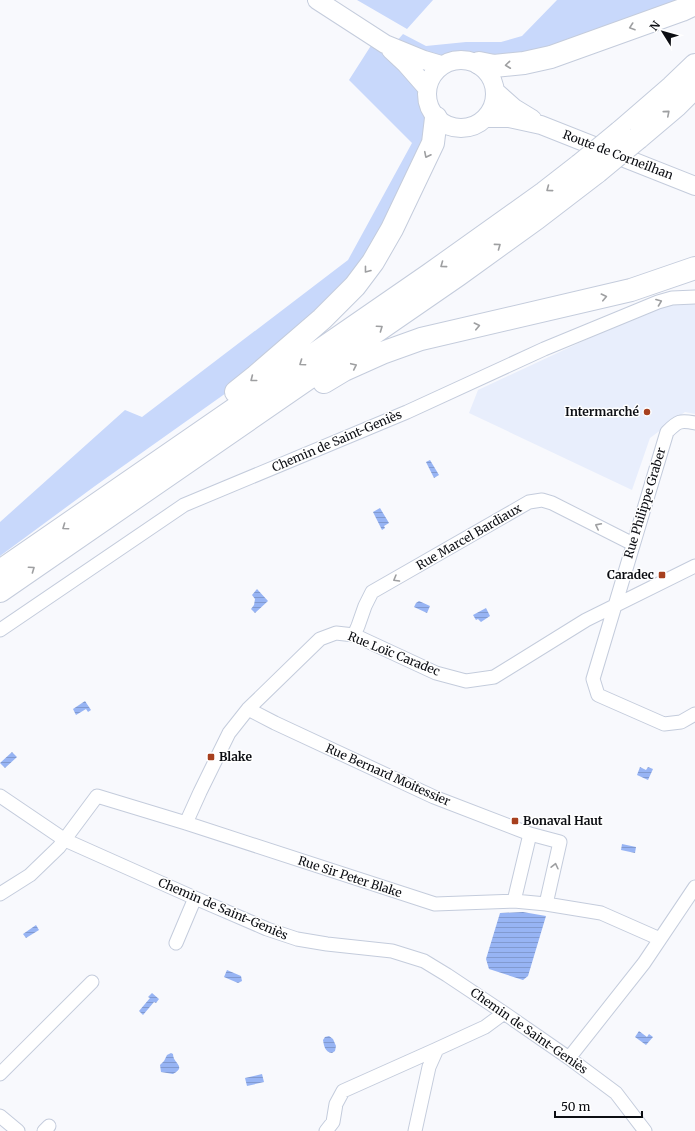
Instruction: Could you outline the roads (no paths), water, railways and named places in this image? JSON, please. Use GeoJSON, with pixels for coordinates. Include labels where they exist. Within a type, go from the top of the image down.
{"type":"FeatureCollection","features":[{"type":"Feature","properties":{"kind":"highway"},"geometry":{"type":"LineString","coordinates":[[479,63],[494,66],[524,63],[551,57],[695,4]]}},
{"type":"Feature","properties":{"kind":"highway"},"geometry":{"type":"LineString","coordinates":[[0,591],[458,275],[537,218],[589,169],[629,135],[672,87],[695,65]]}},
{"type":"Feature","properties":{"kind":"highway"},"geometry":{"type":"LineString","coordinates":[[629,135],[677,105],[695,87]]}},
{"type":"Feature","properties":{"kind":"highway"},"geometry":{"type":"LineString","coordinates":[[97,504],[174,439],[256,376],[322,318],[354,286],[373,262],[392,229],[433,143],[436,118]]}},
{"type":"Feature","properties":{"kind":"highway"},"geometry":{"type":"LineString","coordinates":[[0,571],[430,275],[544,193],[589,169]]}},
{"type":"Feature","properties":{"kind":"highway"},"geometry":{"type":"LineString","coordinates":[[140,494],[197,464],[344,370],[382,353],[422,339],[631,290],[695,268]]}},
{"type":"Feature","properties":{"kind":"street"},"geometry":{"type":"LineString","coordinates":[[317,0],[384,44],[406,64],[427,88]]}},
{"type":"Feature","properties":{"kind":"street"},"geometry":{"type":"LineString","coordinates":[[384,44],[441,65]]}},
{"type":"Feature","properties":{"kind":"street"},"geometry":{"type":"LineString","coordinates":[[460,59],[479,63],[488,71],[494,81],[496,92],[495,102],[491,111],[486,118],[477,125],[466,128],[456,128],[445,124],[436,118],[430,109],[427,99],[427,88],[434,72],[441,65],[460,59]]}},
{"type":"Feature","properties":{"kind":"street","name":"Route de Corneilhan"},"geometry":{"type":"LineString","coordinates":[[496,92],[514,108],[541,125]]}},
{"type":"Feature","properties":{"kind":"street","name":"Route de Corneilhan"},"geometry":{"type":"LineString","coordinates":[[486,118],[509,118],[541,125],[695,185]]}},
{"type":"Feature","properties":{"kind":"street","name":"Chemin de Saint-Geniès"},"geometry":{"type":"LineString","coordinates":[[0,630],[184,505],[407,412],[544,348],[664,299],[680,296],[695,297]]}},
{"type":"Feature","properties":{"kind":"street","name":"Rue Philippe Graber"},"geometry":{"type":"LineString","coordinates":[[695,423],[683,421],[674,424],[667,432],[593,679],[598,695],[664,724],[681,722],[695,714]]}},
{"type":"Feature","properties":{"kind":"street","name":"Rue Marcel Bardiaux"},"geometry":{"type":"LineString","coordinates":[[354,635],[372,592],[528,502],[542,500],[552,502],[633,544]]}},
{"type":"Feature","properties":{"kind":"street","name":"Rue Loïc Caradec"},"geometry":{"type":"LineString","coordinates":[[186,823],[229,733],[248,708],[320,639],[336,633],[354,635],[436,673],[466,681],[494,677],[586,620],[695,566]]}},
{"type":"Feature","properties":{"kind":"street","name":"Rue Bernard Moitessier"},"geometry":{"type":"LineString","coordinates":[[248,708],[275,723],[434,797],[530,834],[560,842],[546,904]]}},
{"type":"Feature","properties":{"kind":"street","name":"Chemin de Saint-Geniès"},"geometry":{"type":"LineString","coordinates":[[0,796],[64,840],[267,929],[297,940],[392,951],[424,962],[447,975],[504,1013],[616,1093],[645,1131]]}},
{"type":"Feature","properties":{"kind":"street","name":"Rue Sir Peter Blake"},"geometry":{"type":"LineString","coordinates":[[64,840],[97,796],[186,823],[435,904],[514,901],[546,904],[601,913],[660,939]]}},
{"type":"Feature","properties":{"kind":"street"},"geometry":{"type":"LineString","coordinates":[[514,901],[530,834]]}},
{"type":"Feature","properties":{"kind":"street"},"geometry":{"type":"LineString","coordinates":[[0,894],[30,875],[59,847],[64,840]]}},
{"type":"Feature","properties":{"kind":"street"},"geometry":{"type":"LineString","coordinates":[[569,1058],[644,963],[695,887]]}},
{"type":"Feature","properties":{"kind":"street"},"geometry":{"type":"LineString","coordinates":[[176,943],[195,898]]}},
{"type":"Feature","properties":{"kind":"street"},"geometry":{"type":"LineString","coordinates":[[0,1074],[92,982]]}},
{"type":"Feature","properties":{"kind":"street"},"geometry":{"type":"LineString","coordinates":[[326,1131],[334,1122],[336,1104],[343,1090],[485,1027],[504,1013]]}},
{"type":"Feature","properties":{"kind":"street"},"geometry":{"type":"LineString","coordinates":[[415,1131],[429,1067],[437,1049]]}},
{"type":"Feature","properties":{"kind":"street"},"geometry":{"type":"LineString","coordinates":[[0,1116],[18,1131]]}},
{"type":"Feature","properties":{"kind":"water"},"geometry":{"type":"Polygon","coordinates":[[[430,460],[439,475],[434,478],[426,462],[430,460]]]}},
{"type":"Feature","properties":{"kind":"water"},"geometry":{"type":"Polygon","coordinates":[[[380,508],[389,523],[384,526],[385,528],[382,530],[373,512],[380,508]]]}},
{"type":"Feature","properties":{"kind":"water"},"geometry":{"type":"Polygon","coordinates":[[[257,589],[268,601],[255,613],[251,609],[254,605],[255,599],[252,595],[257,589]]]}},
{"type":"Feature","properties":{"kind":"water"},"geometry":{"type":"Polygon","coordinates":[[[419,601],[430,606],[427,613],[414,607],[419,601]]]}},
{"type":"Feature","properties":{"kind":"water"},"geometry":{"type":"Polygon","coordinates":[[[486,608],[490,616],[481,622],[478,619],[476,620],[473,615],[486,608]]]}},
{"type":"Feature","properties":{"kind":"water"},"geometry":{"type":"Polygon","coordinates":[[[85,701],[91,710],[88,712],[86,709],[76,715],[73,709],[85,701]]]}},
{"type":"Feature","properties":{"kind":"water"},"geometry":{"type":"Polygon","coordinates":[[[12,752],[17,757],[5,768],[0,763],[12,752]]]}},
{"type":"Feature","properties":{"kind":"water"},"geometry":{"type":"Polygon","coordinates":[[[640,767],[646,770],[648,767],[653,769],[648,780],[637,775],[640,767]]]}},
{"type":"Feature","properties":{"kind":"water"},"geometry":{"type":"Polygon","coordinates":[[[622,844],[636,847],[635,853],[621,850],[622,844]]]}},
{"type":"Feature","properties":{"kind":"water"},"geometry":{"type":"Polygon","coordinates":[[[523,912],[546,916],[528,976],[523,980],[489,969],[486,959],[500,913],[523,912]]]}},
{"type":"Feature","properties":{"kind":"water"},"geometry":{"type":"Polygon","coordinates":[[[36,925],[39,930],[26,938],[23,934],[36,925]]]}},
{"type":"Feature","properties":{"kind":"water"},"geometry":{"type":"Polygon","coordinates":[[[227,970],[241,976],[242,981],[238,983],[224,977],[227,970]]]}},
{"type":"Feature","properties":{"kind":"water"},"geometry":{"type":"Polygon","coordinates":[[[152,993],[159,999],[156,1003],[154,1002],[143,1015],[139,1011],[150,998],[148,997],[152,993]]]}},
{"type":"Feature","properties":{"kind":"water"},"geometry":{"type":"Polygon","coordinates":[[[639,1031],[647,1037],[649,1034],[653,1037],[646,1045],[635,1037],[639,1031]]]}},
{"type":"Feature","properties":{"kind":"water"},"geometry":{"type":"Polygon","coordinates":[[[329,1036],[333,1039],[336,1046],[335,1051],[332,1053],[326,1050],[323,1042],[325,1037],[329,1036]]]}},
{"type":"Feature","properties":{"kind":"water"},"geometry":{"type":"Polygon","coordinates":[[[171,1053],[173,1054],[179,1069],[173,1074],[161,1072],[160,1065],[167,1055],[171,1053]]]}},
{"type":"Feature","properties":{"kind":"water"},"geometry":{"type":"Polygon","coordinates":[[[262,1074],[264,1082],[247,1086],[245,1078],[262,1074]]]}},
{"type":"Feature","properties":{"kind":"place","name":"Intermarché"},"geometry":{"type":"Point","coordinates":[647,412]}},
{"type":"Feature","properties":{"kind":"place","name":"Caradec"},"geometry":{"type":"Point","coordinates":[662,575]}},
{"type":"Feature","properties":{"kind":"place","name":"Blake"},"geometry":{"type":"Point","coordinates":[211,757]}},
{"type":"Feature","properties":{"kind":"place","name":"Bonaval Haut"},"geometry":{"type":"Point","coordinates":[515,821]}}]}
